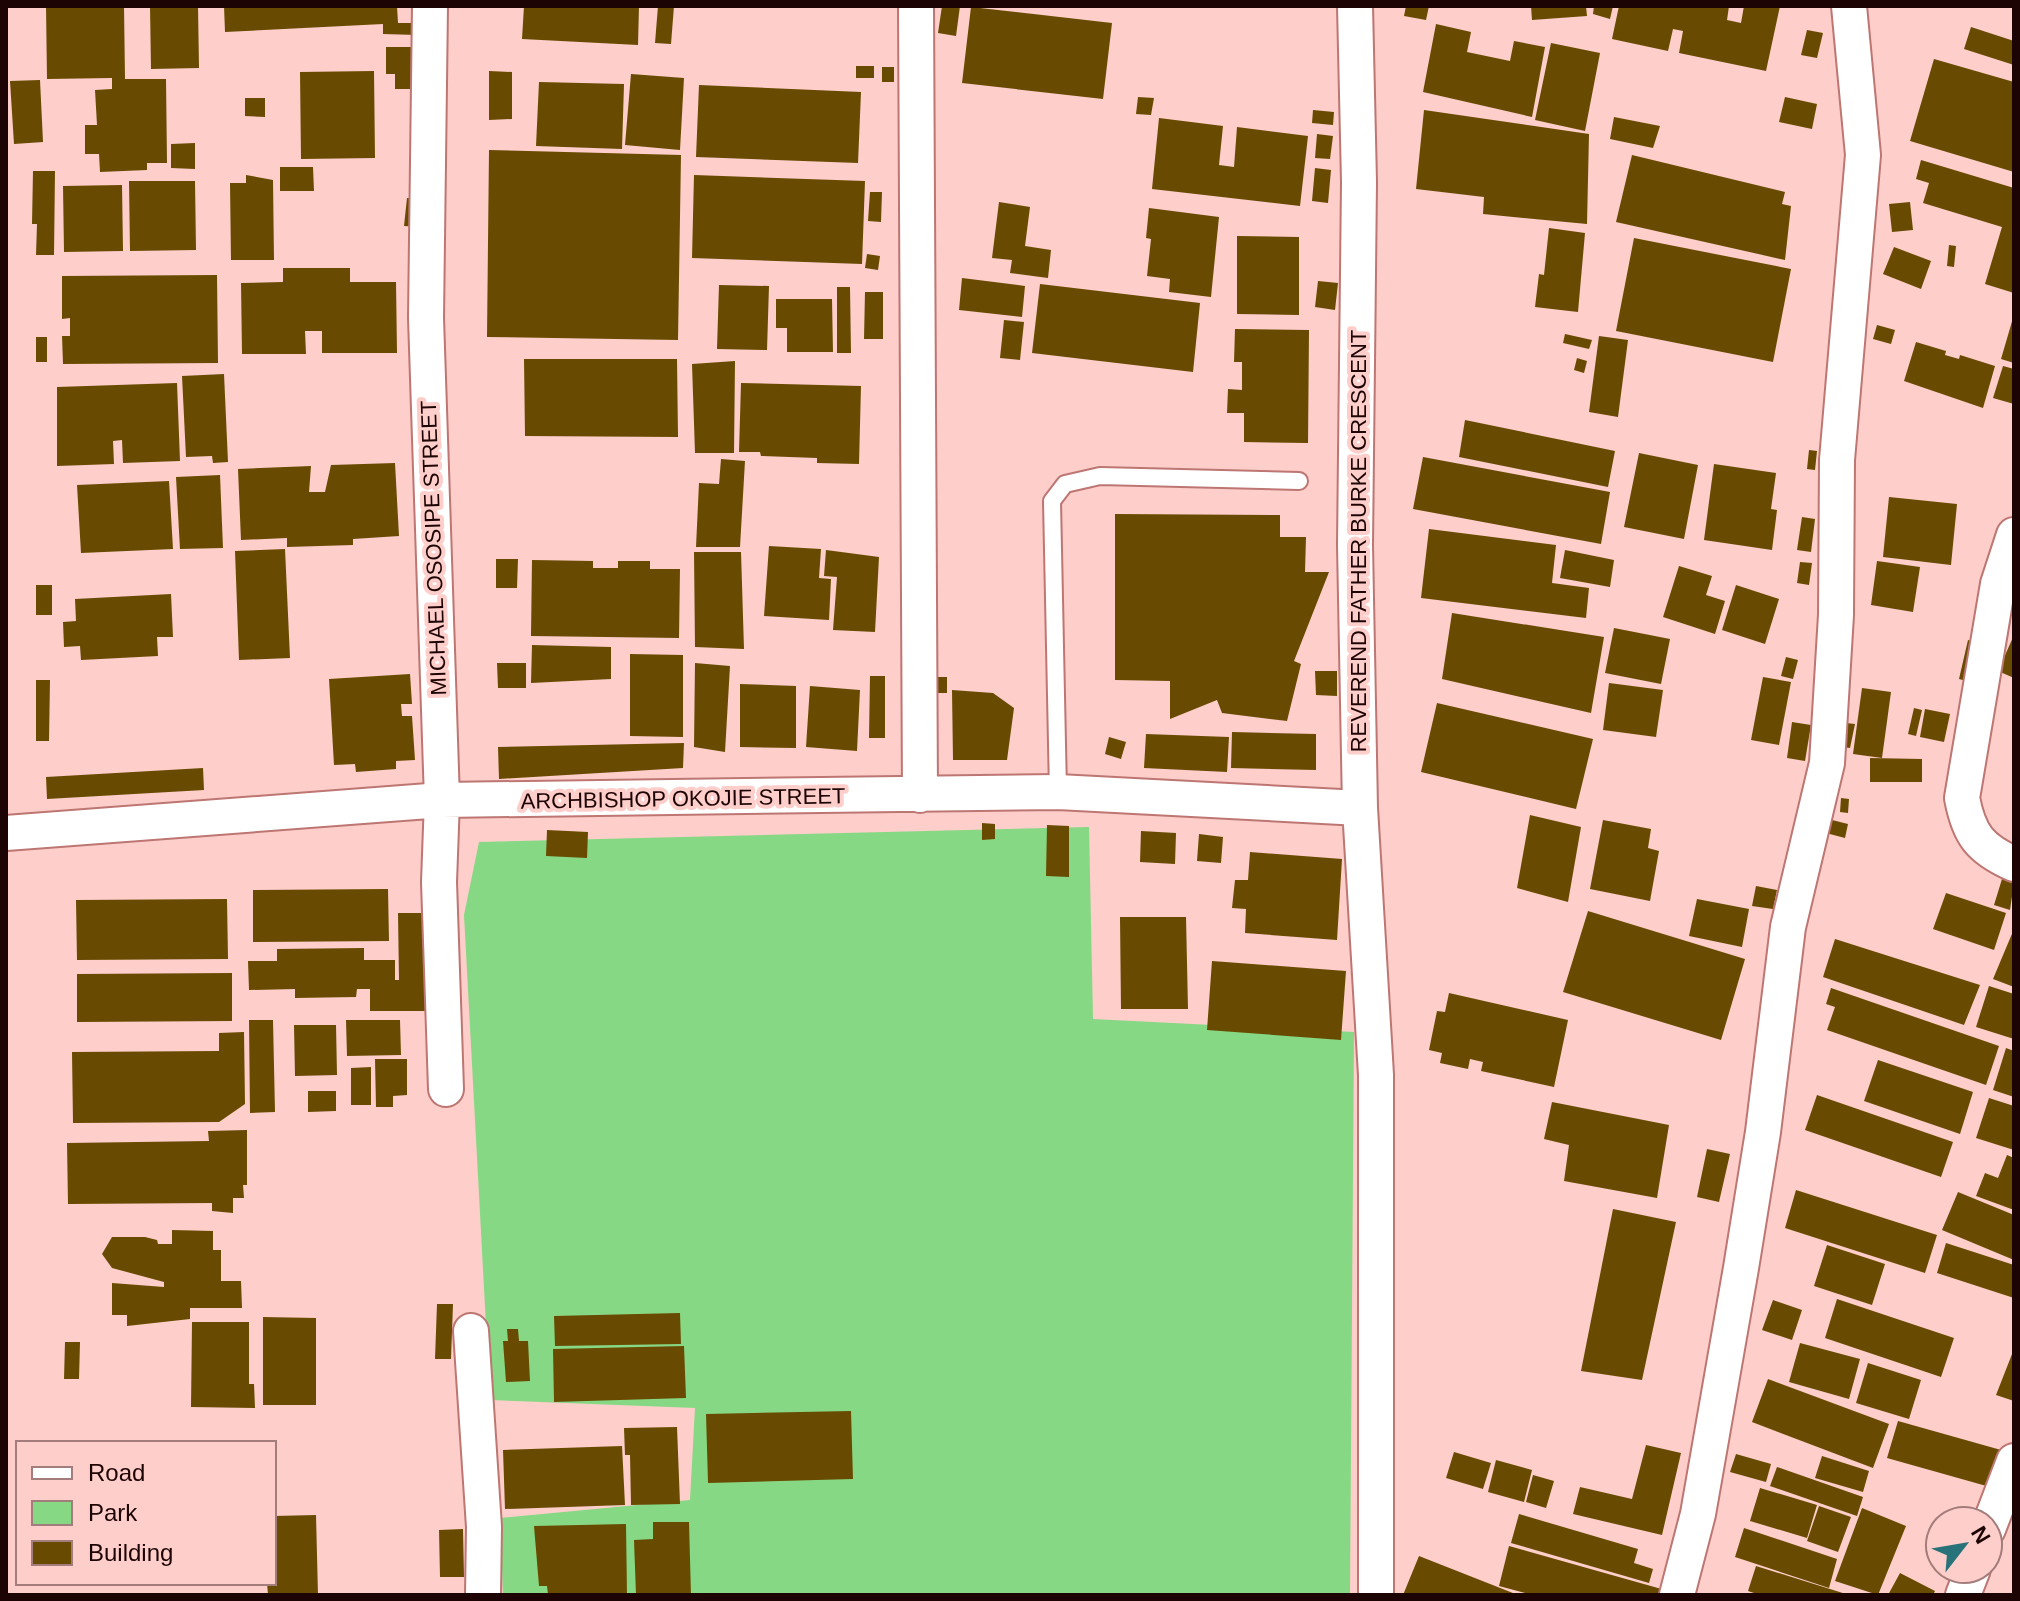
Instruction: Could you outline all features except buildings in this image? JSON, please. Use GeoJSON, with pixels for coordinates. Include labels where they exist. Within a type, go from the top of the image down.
{"type":"FeatureCollection","features":[{"type":"Feature","properties":{"kind":"street","name":"MICHAEL OSOSIPE STREET"},"geometry":{"type":"LineString","coordinates":[[430,6],[426,318],[442,800],[439,882],[446,1089]]}},
{"type":"Feature","properties":{"kind":"street"},"geometry":{"type":"LineString","coordinates":[[916,6],[920,795]]}},
{"type":"Feature","properties":{"kind":"street","name":"REVEREND FATHER BURKE CRESCENT"},"geometry":{"type":"LineString","coordinates":[[1355,6],[1359,182],[1355,545],[1360,808],[1376,1075],[1376,1595]]}},
{"type":"Feature","properties":{"kind":"street"},"geometry":{"type":"LineString","coordinates":[[1677,1595],[1698,1514],[1741,1268],[1763,1132],[1788,927],[1827,763],[1836,615],[1837,460],[1863,155],[1849,6]]}},
{"type":"Feature","properties":{"kind":"street"},"geometry":{"type":"LineString","coordinates":[[2014,535],[1998,584],[1962,798],[1968,825],[1989,853],[2014,864]]}},
{"type":"Feature","properties":{"kind":"street","name":"ARCHBISHOP OKOJIE STREET"},"geometry":{"type":"LineString","coordinates":[[6,833],[442,800],[1058,792],[1360,808]]}},
{"type":"Feature","properties":{"kind":"street"},"geometry":{"type":"LineString","coordinates":[[471,1331],[484,1527],[483,1595]]}},
{"type":"Feature","properties":{"kind":"street"},"geometry":{"type":"LineString","coordinates":[[1997,1505],[2014,1461]]}},
{"type":"Feature","properties":{"kind":"lane"},"geometry":{"type":"LineString","coordinates":[[1058,792],[1052,501],[1065,484],[1100,476],[1299,481]]}},
{"type":"Feature","properties":{"kind":"green space"},"geometry":{"type":"Polygon","coordinates":[[[1089,827],[1093,1019],[1354,1032],[1350,1595],[503,1595],[500,1518],[690,1500],[695,1408],[490,1400],[464,915],[479,842],[1089,827]]]}}]}
